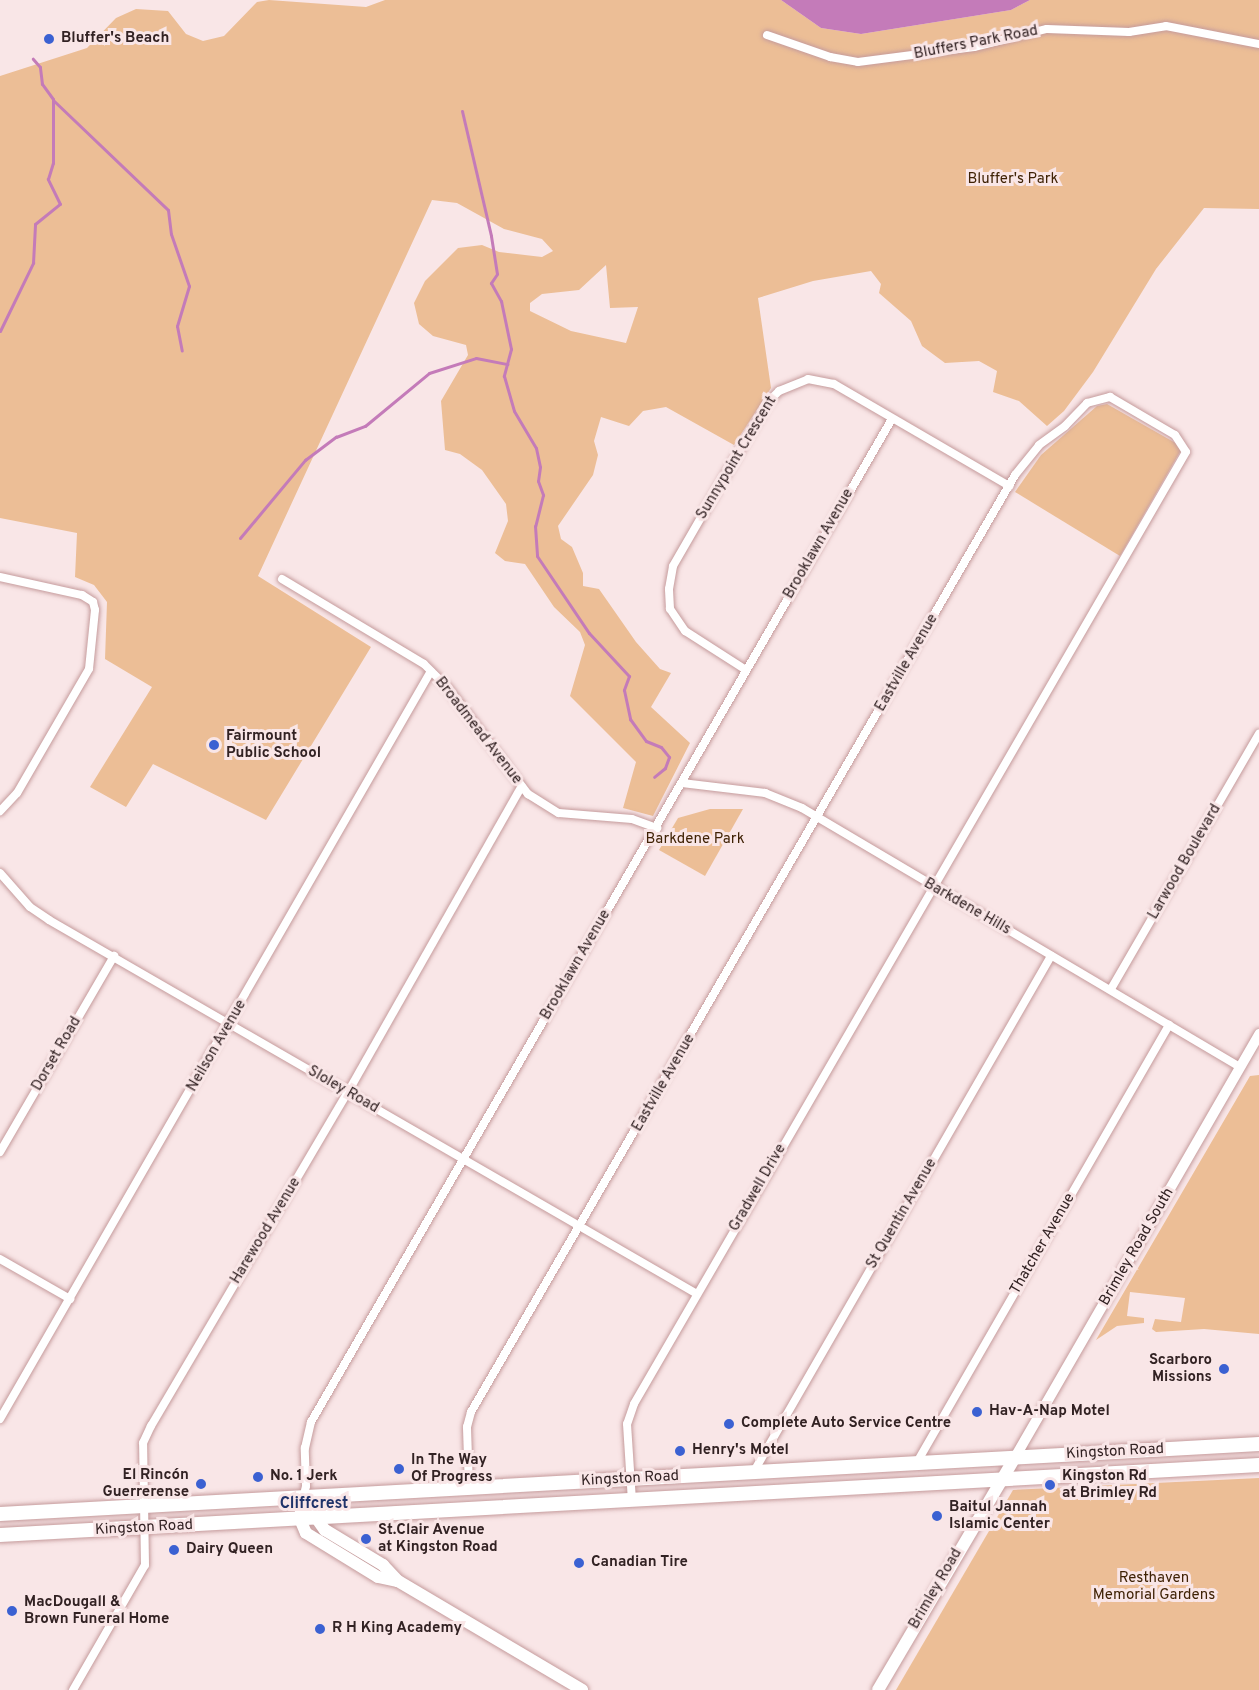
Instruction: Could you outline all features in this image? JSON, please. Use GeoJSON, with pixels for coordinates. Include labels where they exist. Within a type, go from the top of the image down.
{"type":"FeatureCollection","features":[{"type":"Feature","properties":{"kind":"main road","name":"Kingston Road"},"geometry":{"type":"LineString","coordinates":[[0,1514],[1014,1459],[1259,1443]]}},
{"type":"Feature","properties":{"kind":"main road","name":"Brimley Road"},"geometry":{"type":"LineString","coordinates":[[878,1690],[1014,1459]]}},
{"type":"Feature","properties":{"kind":"main road","name":"Kingston Road"},"geometry":{"type":"LineString","coordinates":[[0,1535],[1259,1465]]}},
{"type":"Feature","properties":{"kind":"main road"},"geometry":{"type":"LineString","coordinates":[[303,1499],[325,1530],[383,1565],[398,1581],[581,1690]]}},
{"type":"Feature","properties":{"kind":"main road"},"geometry":{"type":"LineString","coordinates":[[303,1499],[300,1520],[306,1533],[378,1577],[398,1581]]}},
{"type":"Feature","properties":{"kind":"street","name":"Bluffers Park Road"},"geometry":{"type":"LineString","coordinates":[[767,34],[830,57],[858,62],[956,50],[1047,29],[1129,32],[1166,26],[1259,44]]}},
{"type":"Feature","properties":{"kind":"street","name":"Sunnypoint Crescent"},"geometry":{"type":"LineString","coordinates":[[746,670],[693,639],[670,609],[673,566],[773,396],[786,386],[808,379],[834,384],[1009,486]]}},
{"type":"Feature","properties":{"kind":"street","name":"Eastville Avenue"},"geometry":{"type":"LineString","coordinates":[[469,1488],[467,1427],[471,1412],[1009,486],[1038,445],[1065,426],[1087,403],[1101,396],[1110,397],[1162,427],[1186,447],[1186,452],[933,887]]}},
{"type":"Feature","properties":{"kind":"street","name":"Brooklawn Avenue"},"geometry":{"type":"LineString","coordinates":[[303,1499],[306,1486],[304,1448],[311,1422],[892,419]]}},
{"type":"Feature","properties":{"kind":"street"},"geometry":{"type":"LineString","coordinates":[[0,577],[81,595],[93,602],[95,610],[89,669],[16,793],[0,811]]}},
{"type":"Feature","properties":{"kind":"street","name":"Broadmead Avenue"},"geometry":{"type":"LineString","coordinates":[[282,579],[406,650],[430,671],[521,787],[559,813],[632,819],[657,828]]}},
{"type":"Feature","properties":{"kind":"street","name":"Neilson Avenue"},"geometry":{"type":"LineString","coordinates":[[0,1419],[230,1024],[430,671]]}},
{"type":"Feature","properties":{"kind":"street","name":"Larwood Boulevard"},"geometry":{"type":"LineString","coordinates":[[1111,989],[1259,734]]}},
{"type":"Feature","properties":{"kind":"street","name":"Barkdene Hills"},"geometry":{"type":"LineString","coordinates":[[682,783],[765,793],[818,818],[1240,1067]]}},
{"type":"Feature","properties":{"kind":"street","name":"Harewood Avenue"},"geometry":{"type":"LineString","coordinates":[[74,1690],[145,1565],[143,1443],[151,1426],[348,1092],[521,787]]}},
{"type":"Feature","properties":{"kind":"street","name":"Sloley Road"},"geometry":{"type":"LineString","coordinates":[[0,873],[42,916],[697,1294]]}},
{"type":"Feature","properties":{"kind":"street","name":"Gradwell Drive"},"geometry":{"type":"LineString","coordinates":[[632,1501],[630,1415],[697,1294],[933,887]]}},
{"type":"Feature","properties":{"kind":"street","name":"Dorset Road"},"geometry":{"type":"LineString","coordinates":[[0,1152],[114,956]]}},
{"type":"Feature","properties":{"kind":"street","name":"St Quentin Avenue"},"geometry":{"type":"LineString","coordinates":[[753,1473],[1051,956]]}},
{"type":"Feature","properties":{"kind":"street","name":"Thatcher Avenue"},"geometry":{"type":"LineString","coordinates":[[916,1464],[1169,1025]]}},
{"type":"Feature","properties":{"kind":"street","name":"Brimley Road South"},"geometry":{"type":"LineString","coordinates":[[1014,1459],[1259,1034]]}},
{"type":"Feature","properties":{"kind":"street"},"geometry":{"type":"LineString","coordinates":[[0,1259],[70,1299]]}},
{"type":"Feature","properties":{"kind":"green space","name":"Bluffer's Park"},"geometry":{"type":"Polygon","coordinates":[[[269,0],[366,7],[385,0],[781,0],[821,28],[861,34],[1011,10],[1030,0],[1259,0],[1259,209],[1204,208],[1156,269],[1093,372],[1064,411],[1047,426],[1019,401],[993,392],[997,371],[979,361],[945,363],[922,346],[911,321],[879,293],[881,284],[871,271],[813,281],[758,298],[771,388],[734,445],[666,407],[643,411],[629,426],[601,417],[594,441],[598,455],[593,475],[558,526],[561,539],[572,547],[583,573],[583,586],[599,589],[636,642],[660,669],[671,673],[651,707],[690,743],[653,816],[623,808],[636,762],[570,696],[585,645],[580,632],[554,607],[525,564],[505,561],[495,553],[508,521],[506,504],[482,470],[460,454],[445,450],[441,401],[468,355],[466,345],[433,336],[419,324],[414,303],[425,281],[458,248],[482,245],[499,252],[542,257],[553,251],[542,239],[504,229],[457,203],[432,200],[258,576],[371,647],[266,820],[153,764],[126,807],[90,787],[152,687],[105,659],[107,602],[94,585],[75,577],[77,533],[0,518],[0,76],[87,48],[116,18],[136,9],[168,11],[186,34],[203,41],[224,36],[257,2],[269,0]],[[606,265],[579,290],[542,294],[530,303],[530,311],[571,331],[626,343],[638,307],[610,308],[606,265]]]}},
{"type":"Feature","properties":{"kind":"green space"},"geometry":{"type":"Polygon","coordinates":[[[1107,404],[1179,445],[1181,450],[1120,556],[1015,492],[1041,455],[1097,406],[1107,404]]]}},
{"type":"Feature","properties":{"kind":"green space","name":"Barkdene Park"},"geometry":{"type":"Polygon","coordinates":[[[710,809],[743,809],[705,876],[659,850],[678,818],[710,809]]]}},
{"type":"Feature","properties":{"kind":"green space"},"geometry":{"type":"Polygon","coordinates":[[[1259,1075],[1259,1334],[1204,1329],[1156,1332],[1152,1329],[1155,1319],[1181,1322],[1185,1298],[1130,1292],[1127,1316],[1144,1318],[1144,1323],[1117,1326],[1096,1340],[1250,1076],[1259,1075]]]}},
{"type":"Feature","properties":{"kind":"green space","name":"Resthaven Memorial Gardens"},"geometry":{"type":"Polygon","coordinates":[[[1259,1478],[1259,1690],[896,1690],[1013,1490],[1259,1478]]]}},
{"type":"Feature","properties":{"kind":"shaded area"},"geometry":{"type":"Polygon","coordinates":[[[781,0],[1030,0],[1011,10],[861,34],[821,28],[781,0]]]}},
{"type":"Feature","properties":{"kind":"waterway"},"geometry":{"type":"LineString","coordinates":[[0,331],[33,263],[35,224],[60,204],[48,179],[53,163],[53,99],[42,84],[40,67],[33,59]]}},
{"type":"Feature","properties":{"kind":"waterway"},"geometry":{"type":"LineString","coordinates":[[53,100],[168,210],[171,234],[189,286],[177,326],[182,351]]}},
{"type":"Feature","properties":{"kind":"waterway"},"geometry":{"type":"LineString","coordinates":[[462,111],[491,236],[497,274],[491,283],[501,301],[511,349],[504,376],[514,411],[536,448],[540,467],[538,481],[543,495],[535,526],[537,556],[589,633],[629,676],[624,690],[630,719],[646,741],[661,747],[669,757],[665,768],[654,777]]}},
{"type":"Feature","properties":{"kind":"waterway"},"geometry":{"type":"LineString","coordinates":[[240,538],[305,460],[336,437],[365,426],[429,373],[476,358],[507,364]]}},
{"type":"Feature","properties":{"kind":"place","name":"Bluffer's Beach"},"geometry":{"type":"Point","coordinates":[49,39]}},
{"type":"Feature","properties":{"kind":"place","name":"Fairmount Public School"},"geometry":{"type":"Point","coordinates":[214,745]}},
{"type":"Feature","properties":{"kind":"place","name":"Scarboro Missions"},"geometry":{"type":"Point","coordinates":[1224,1369]}},
{"type":"Feature","properties":{"kind":"place","name":"Hav-A-Nap Motel"},"geometry":{"type":"Point","coordinates":[977,1412]}},
{"type":"Feature","properties":{"kind":"place","name":"Complete Auto Service Centre"},"geometry":{"type":"Point","coordinates":[729,1424]}},
{"type":"Feature","properties":{"kind":"place","name":"Henry's Motel"},"geometry":{"type":"Point","coordinates":[680,1451]}},
{"type":"Feature","properties":{"kind":"place","name":"In The Way Of Progress"},"geometry":{"type":"Point","coordinates":[399,1469]}},
{"type":"Feature","properties":{"kind":"place","name":"No. 1 Jerk"},"geometry":{"type":"Point","coordinates":[258,1477]}},
{"type":"Feature","properties":{"kind":"place","name":"El Rincón Guerrerense"},"geometry":{"type":"Point","coordinates":[201,1484]}},
{"type":"Feature","properties":{"kind":"place","name":"Kingston Rd at Brimley Rd"},"geometry":{"type":"Point","coordinates":[1050,1485]}},
{"type":"Feature","properties":{"kind":"place","name":"Baitul Jannah Islamic Center"},"geometry":{"type":"Point","coordinates":[937,1516]}},
{"type":"Feature","properties":{"kind":"place","name":"St.Clair Avenue at Kingston Road"},"geometry":{"type":"Point","coordinates":[366,1539]}},
{"type":"Feature","properties":{"kind":"place","name":"Dairy Queen"},"geometry":{"type":"Point","coordinates":[174,1550]}},
{"type":"Feature","properties":{"kind":"place","name":"Canadian Tire"},"geometry":{"type":"Point","coordinates":[579,1563]}},
{"type":"Feature","properties":{"kind":"place","name":"MacDougall & Brown Funeral Home"},"geometry":{"type":"Point","coordinates":[12,1611]}},
{"type":"Feature","properties":{"kind":"place","name":"R H King Academy"},"geometry":{"type":"Point","coordinates":[320,1629]}},
{"type":"Feature","properties":{"kind":"district","name":"Cliffcrest"},"geometry":{"type":"Point","coordinates":[314,1504]}}]}
